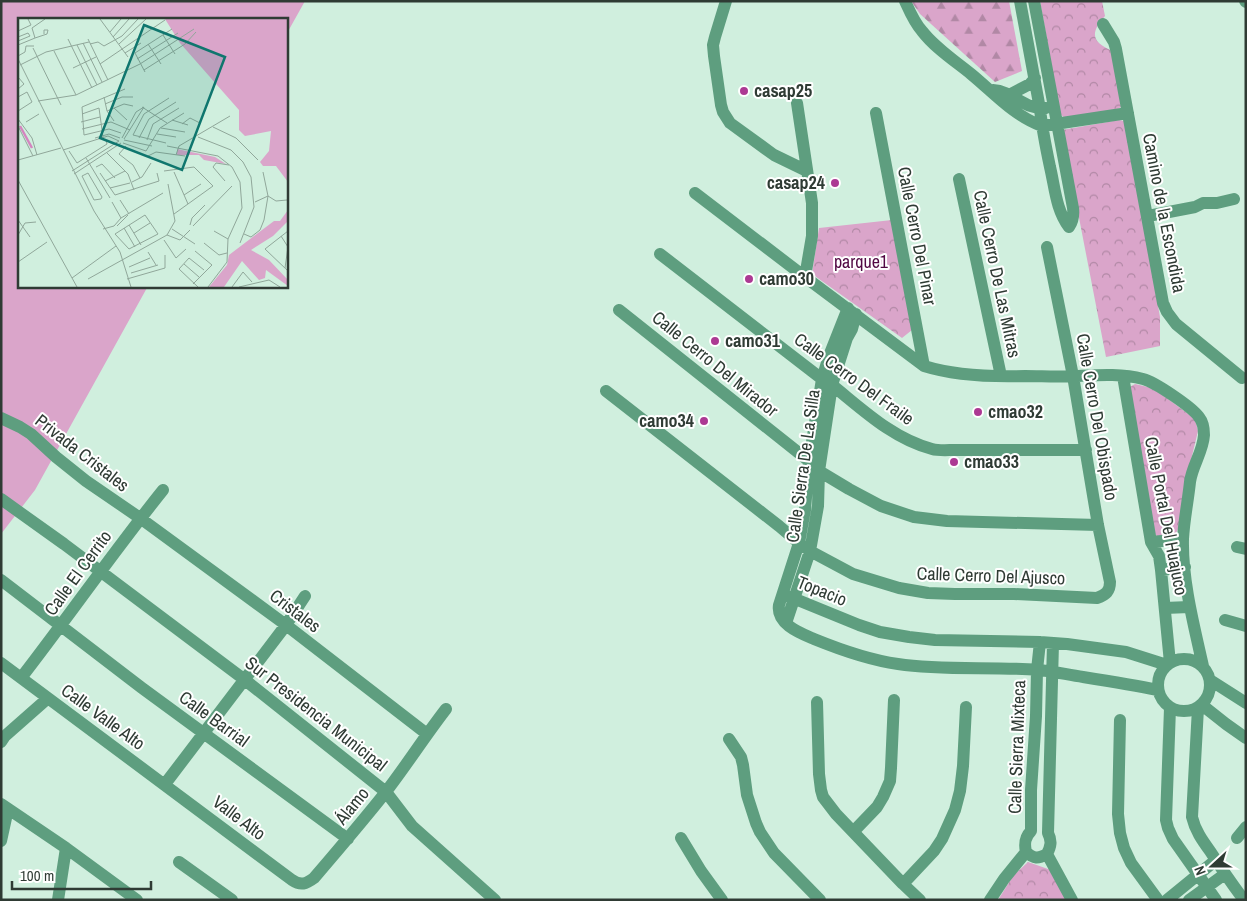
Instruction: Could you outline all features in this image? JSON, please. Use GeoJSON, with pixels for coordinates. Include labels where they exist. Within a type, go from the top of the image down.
{"type":"FeatureCollection","features":[{"type":"Feature","properties":{"kind":"street"},"geometry":{"type":"LineString","coordinates":[[726,1],[714,45],[723,112],[730,123],[774,156],[807,171]]}},
{"type":"Feature","properties":{"kind":"street"},"geometry":{"type":"LineString","coordinates":[[905,1],[914,21],[934,44],[1009,106],[1033,122],[1042,126],[1128,113]]}},
{"type":"Feature","properties":{"kind":"street"},"geometry":{"type":"LineString","coordinates":[[1020,1],[1058,204],[1063,219],[1069,227],[1074,215],[1073,208],[1034,1]]}},
{"type":"Feature","properties":{"kind":"street","name":"Camino de la Escondida"},"geometry":{"type":"LineString","coordinates":[[1103,24],[1114,42],[1116,50],[1163,303],[1176,324],[1242,378]]}},
{"type":"Feature","properties":{"kind":"street"},"geometry":{"type":"LineString","coordinates":[[1010,95],[1025,88],[1035,78]]}},
{"type":"Feature","properties":{"kind":"street"},"geometry":{"type":"LineString","coordinates":[[991,90],[1000,90],[1027,105],[1040,109],[1054,107]]}},
{"type":"Feature","properties":{"kind":"street"},"geometry":{"type":"LineString","coordinates":[[797,103],[813,219],[805,277]]}},
{"type":"Feature","properties":{"kind":"street","name":"Calle Cerro Del Pinar"},"geometry":{"type":"LineString","coordinates":[[876,112],[924,366]]}},
{"type":"Feature","properties":{"kind":"street","name":"Calle Cerro De Las Mitras"},"geometry":{"type":"LineString","coordinates":[[959,178],[1001,376]]}},
{"type":"Feature","properties":{"kind":"street"},"geometry":{"type":"LineString","coordinates":[[695,192],[924,366]]}},
{"type":"Feature","properties":{"kind":"street"},"geometry":{"type":"LineString","coordinates":[[1148,216],[1195,207],[1203,203],[1217,203],[1234,199]]}},
{"type":"Feature","properties":{"kind":"street","name":"Calle Cerro Del Obispado"},"geometry":{"type":"LineString","coordinates":[[1047,247],[1073,376],[1098,525],[1110,582],[1110,588],[1107,593]]}},
{"type":"Feature","properties":{"kind":"street","name":"Calle Cerro Del Fraile"},"geometry":{"type":"LineString","coordinates":[[660,254],[888,429],[915,443],[934,450],[1086,450]]}},
{"type":"Feature","properties":{"kind":"street","name":"Calle Cerro Del Mirador"},"geometry":{"type":"LineString","coordinates":[[619,310],[809,461],[819,472],[881,506],[914,517],[947,521],[1098,525]]}},
{"type":"Feature","properties":{"kind":"street","name":"Calle Sierra De La Silla"},"geometry":{"type":"LineString","coordinates":[[788,596],[810,551],[818,506],[819,472],[830,356],[852,311]]}},
{"type":"Feature","properties":{"kind":"street","name":"Calle Portal Del Huajuco"},"geometry":{"type":"LineString","coordinates":[[924,366],[955,373],[1001,376],[1096,375],[1144,379],[1158,386],[1193,410],[1202,421],[1204,436],[1191,475],[1183,539],[1190,607],[1202,666]]}},
{"type":"Feature","properties":{"kind":"street","name":"Calle Portal Del Huajuco"},"geometry":{"type":"LineString","coordinates":[[1123,376],[1151,542],[1159,556],[1169,664]]}},
{"type":"Feature","properties":{"kind":"street","name":"Calle Sierra De La Silla"},"geometry":{"type":"LineString","coordinates":[[827,382],[809,461],[805,510],[788,596],[786,623],[803,635],[844,651],[897,664],[936,668],[1037,670]]}},
{"type":"Feature","properties":{"kind":"street","name":"Calle Cerro Del Ajusco"},"geometry":{"type":"LineString","coordinates":[[606,391],[799,543],[853,574],[900,588],[928,593],[1014,594],[1097,598],[1107,593]]}},
{"type":"Feature","properties":{"kind":"street","name":"Privada Cristales"},"geometry":{"type":"LineString","coordinates":[[1,418],[31,434],[86,481],[140,518]]}},
{"type":"Feature","properties":{"kind":"street","name":"Calle El Cerrito"},"geometry":{"type":"LineString","coordinates":[[21,678],[163,490]]}},
{"type":"Feature","properties":{"kind":"street","name":"Sur Presidencia Municipal"},"geometry":{"type":"LineString","coordinates":[[1,499],[245,680],[386,792],[412,826],[495,900]]}},
{"type":"Feature","properties":{"kind":"street","name":"Cristales"},"geometry":{"type":"LineString","coordinates":[[140,518],[286,625],[427,734]]}},
{"type":"Feature","properties":{"kind":"street"},"geometry":{"type":"LineString","coordinates":[[1151,542],[1183,539]]}},
{"type":"Feature","properties":{"kind":"street"},"geometry":{"type":"LineString","coordinates":[[1161,570],[1185,567]]}},
{"type":"Feature","properties":{"kind":"street","name":"Calle Barrial"},"geometry":{"type":"LineString","coordinates":[[1,580],[204,734],[348,839]]}},
{"type":"Feature","properties":{"kind":"street"},"geometry":{"type":"LineString","coordinates":[[165,784],[286,625],[305,596]]}},
{"type":"Feature","properties":{"kind":"street","name":"Topacio"},"geometry":{"type":"LineString","coordinates":[[788,596],[880,632],[909,637],[957,641],[1046,642],[1126,652],[1169,664]]}},
{"type":"Feature","properties":{"kind":"street"},"geometry":{"type":"LineString","coordinates":[[1165,608],[1190,607]]}},
{"type":"Feature","properties":{"kind":"street"},"geometry":{"type":"LineString","coordinates":[[1225,620],[1246,626]]}},
{"type":"Feature","properties":{"kind":"street"},"geometry":{"type":"LineString","coordinates":[[1026,852],[1032,857],[1037,858],[1047,854],[1051,846],[1048,833],[1052,672],[1046,642]]}},
{"type":"Feature","properties":{"kind":"street","name":"Calle Sierra Mixteca"},"geometry":{"type":"LineString","coordinates":[[990,900],[1026,852],[1024,846],[1026,836],[1032,831],[1031,790],[1037,670],[1046,642]]}},
{"type":"Feature","properties":{"kind":"street"},"geometry":{"type":"LineString","coordinates":[[1187,659],[1195,661],[1202,666],[1208,673],[1210,689],[1208,698],[1200,707],[1189,712],[1179,712],[1164,703],[1158,690],[1158,681],[1161,672],[1169,664],[1187,659]]}},
{"type":"Feature","properties":{"kind":"street","name":"Calle Valle Alto"},"geometry":{"type":"LineString","coordinates":[[1,663],[47,699],[165,784]]}},
{"type":"Feature","properties":{"kind":"street"},"geometry":{"type":"LineString","coordinates":[[1037,670],[1158,690]]}},
{"type":"Feature","properties":{"kind":"street"},"geometry":{"type":"LineString","coordinates":[[1210,680],[1246,704]]}},
{"type":"Feature","properties":{"kind":"street"},"geometry":{"type":"LineString","coordinates":[[3,737],[47,699]]}},
{"type":"Feature","properties":{"kind":"street"},"geometry":{"type":"LineString","coordinates":[[853,832],[877,807],[890,781],[894,700]]}},
{"type":"Feature","properties":{"kind":"street"},"geometry":{"type":"LineString","coordinates":[[818,702],[818,760],[821,790],[828,804],[920,900]]}},
{"type":"Feature","properties":{"kind":"street"},"geometry":{"type":"LineString","coordinates":[[903,884],[934,851],[942,839],[955,810],[960,791],[963,766],[966,707]]}},
{"type":"Feature","properties":{"kind":"street"},"geometry":{"type":"LineString","coordinates":[[1200,707],[1246,738]]}},
{"type":"Feature","properties":{"kind":"street"},"geometry":{"type":"LineString","coordinates":[[1200,707],[1192,816],[1198,832],[1244,900]]}},
{"type":"Feature","properties":{"kind":"street"},"geometry":{"type":"LineString","coordinates":[[1170,708],[1166,820],[1173,839],[1216,900]]}},
{"type":"Feature","properties":{"kind":"street","name":"Álamo"},"geometry":{"type":"LineString","coordinates":[[292,880],[302,884],[310,882],[314,878],[386,792],[446,709]]}},
{"type":"Feature","properties":{"kind":"street"},"geometry":{"type":"LineString","coordinates":[[1036,716],[1051,717]]}},
{"type":"Feature","properties":{"kind":"street"},"geometry":{"type":"LineString","coordinates":[[1120,720],[1118,814],[1120,833],[1131,863],[1158,900]]}},
{"type":"Feature","properties":{"kind":"street"},"geometry":{"type":"LineString","coordinates":[[729,739],[741,757],[749,801],[760,832],[774,853],[820,900]]}},
{"type":"Feature","properties":{"kind":"street","name":"Valle Alto"},"geometry":{"type":"LineString","coordinates":[[165,784],[292,880]]}},
{"type":"Feature","properties":{"kind":"street"},"geometry":{"type":"LineString","coordinates":[[1,841],[5,807],[66,848],[137,900]]}},
{"type":"Feature","properties":{"kind":"street"},"geometry":{"type":"LineString","coordinates":[[1237,838],[1246,827]]}},
{"type":"Feature","properties":{"kind":"street"},"geometry":{"type":"LineString","coordinates":[[1032,831],[1037,829],[1048,833]]}},
{"type":"Feature","properties":{"kind":"street"},"geometry":{"type":"LineString","coordinates":[[680,838],[722,900]]}},
{"type":"Feature","properties":{"kind":"street"},"geometry":{"type":"LineString","coordinates":[[58,900],[66,848]]}},
{"type":"Feature","properties":{"kind":"street"},"geometry":{"type":"LineString","coordinates":[[1047,854],[1072,900]]}},
{"type":"Feature","properties":{"kind":"street"},"geometry":{"type":"LineString","coordinates":[[1167,900],[1216,860]]}},
{"type":"Feature","properties":{"kind":"street"},"geometry":{"type":"LineString","coordinates":[[179,862],[232,900]]}},
{"type":"Feature","properties":{"kind":"street"},"geometry":{"type":"LineString","coordinates":[[1189,900],[1225,874]]}},
{"type":"Feature","properties":{"kind":"green space"},"geometry":{"type":"Polygon","coordinates":[[[1,1],[305,1],[288,31],[288,18],[18,18],[18,288],[147,288],[35,490],[1,534],[1,1]]]}},
{"type":"Feature","properties":{"kind":"green space"},"geometry":{"type":"Polygon","coordinates":[[[911,1],[1009,1],[1022,71],[995,82],[920,14],[911,1]]]}},
{"type":"Feature","properties":{"kind":"green space"},"geometry":{"type":"Polygon","coordinates":[[[1040,1],[1102,1],[1105,16],[1097,27],[1095,36],[1100,44],[1113,51],[1121,107],[1116,110],[1065,118],[1061,115],[1040,1]]]}},
{"type":"Feature","properties":{"kind":"green space"},"geometry":{"type":"Polygon","coordinates":[[[1119,120],[1124,121],[1127,127],[1160,317],[1160,346],[1106,357],[1062,130],[1119,120]]]}},
{"type":"Feature","properties":{"kind":"green space","name":"parque1"},"geometry":{"type":"Polygon","coordinates":[[[892,220],[912,330],[902,338],[812,274],[819,228],[892,220]]]}},
{"type":"Feature","properties":{"kind":"green space"},"geometry":{"type":"Polygon","coordinates":[[[1135,384],[1148,387],[1160,393],[1195,419],[1198,431],[1185,485],[1178,529],[1175,535],[1158,537],[1155,534],[1130,387],[1135,384]]]}},
{"type":"Feature","properties":{"kind":"green space"},"geometry":{"type":"Polygon","coordinates":[[[1028,862],[1051,870],[1066,900],[998,900],[1013,876],[1028,862]]]}},
{"type":"Feature","properties":{"kind":"place","name":"casap25"},"geometry":{"type":"Point","coordinates":[744,91]}},
{"type":"Feature","properties":{"kind":"place","name":"casap24"},"geometry":{"type":"Point","coordinates":[835,183]}},
{"type":"Feature","properties":{"kind":"place","name":"camo30"},"geometry":{"type":"Point","coordinates":[749,279]}},
{"type":"Feature","properties":{"kind":"place","name":"camo31"},"geometry":{"type":"Point","coordinates":[715,341]}},
{"type":"Feature","properties":{"kind":"place","name":"cmao32"},"geometry":{"type":"Point","coordinates":[978,412]}},
{"type":"Feature","properties":{"kind":"place","name":"camo34"},"geometry":{"type":"Point","coordinates":[704,421]}},
{"type":"Feature","properties":{"kind":"place","name":"cmao33"},"geometry":{"type":"Point","coordinates":[954,462]}}]}
